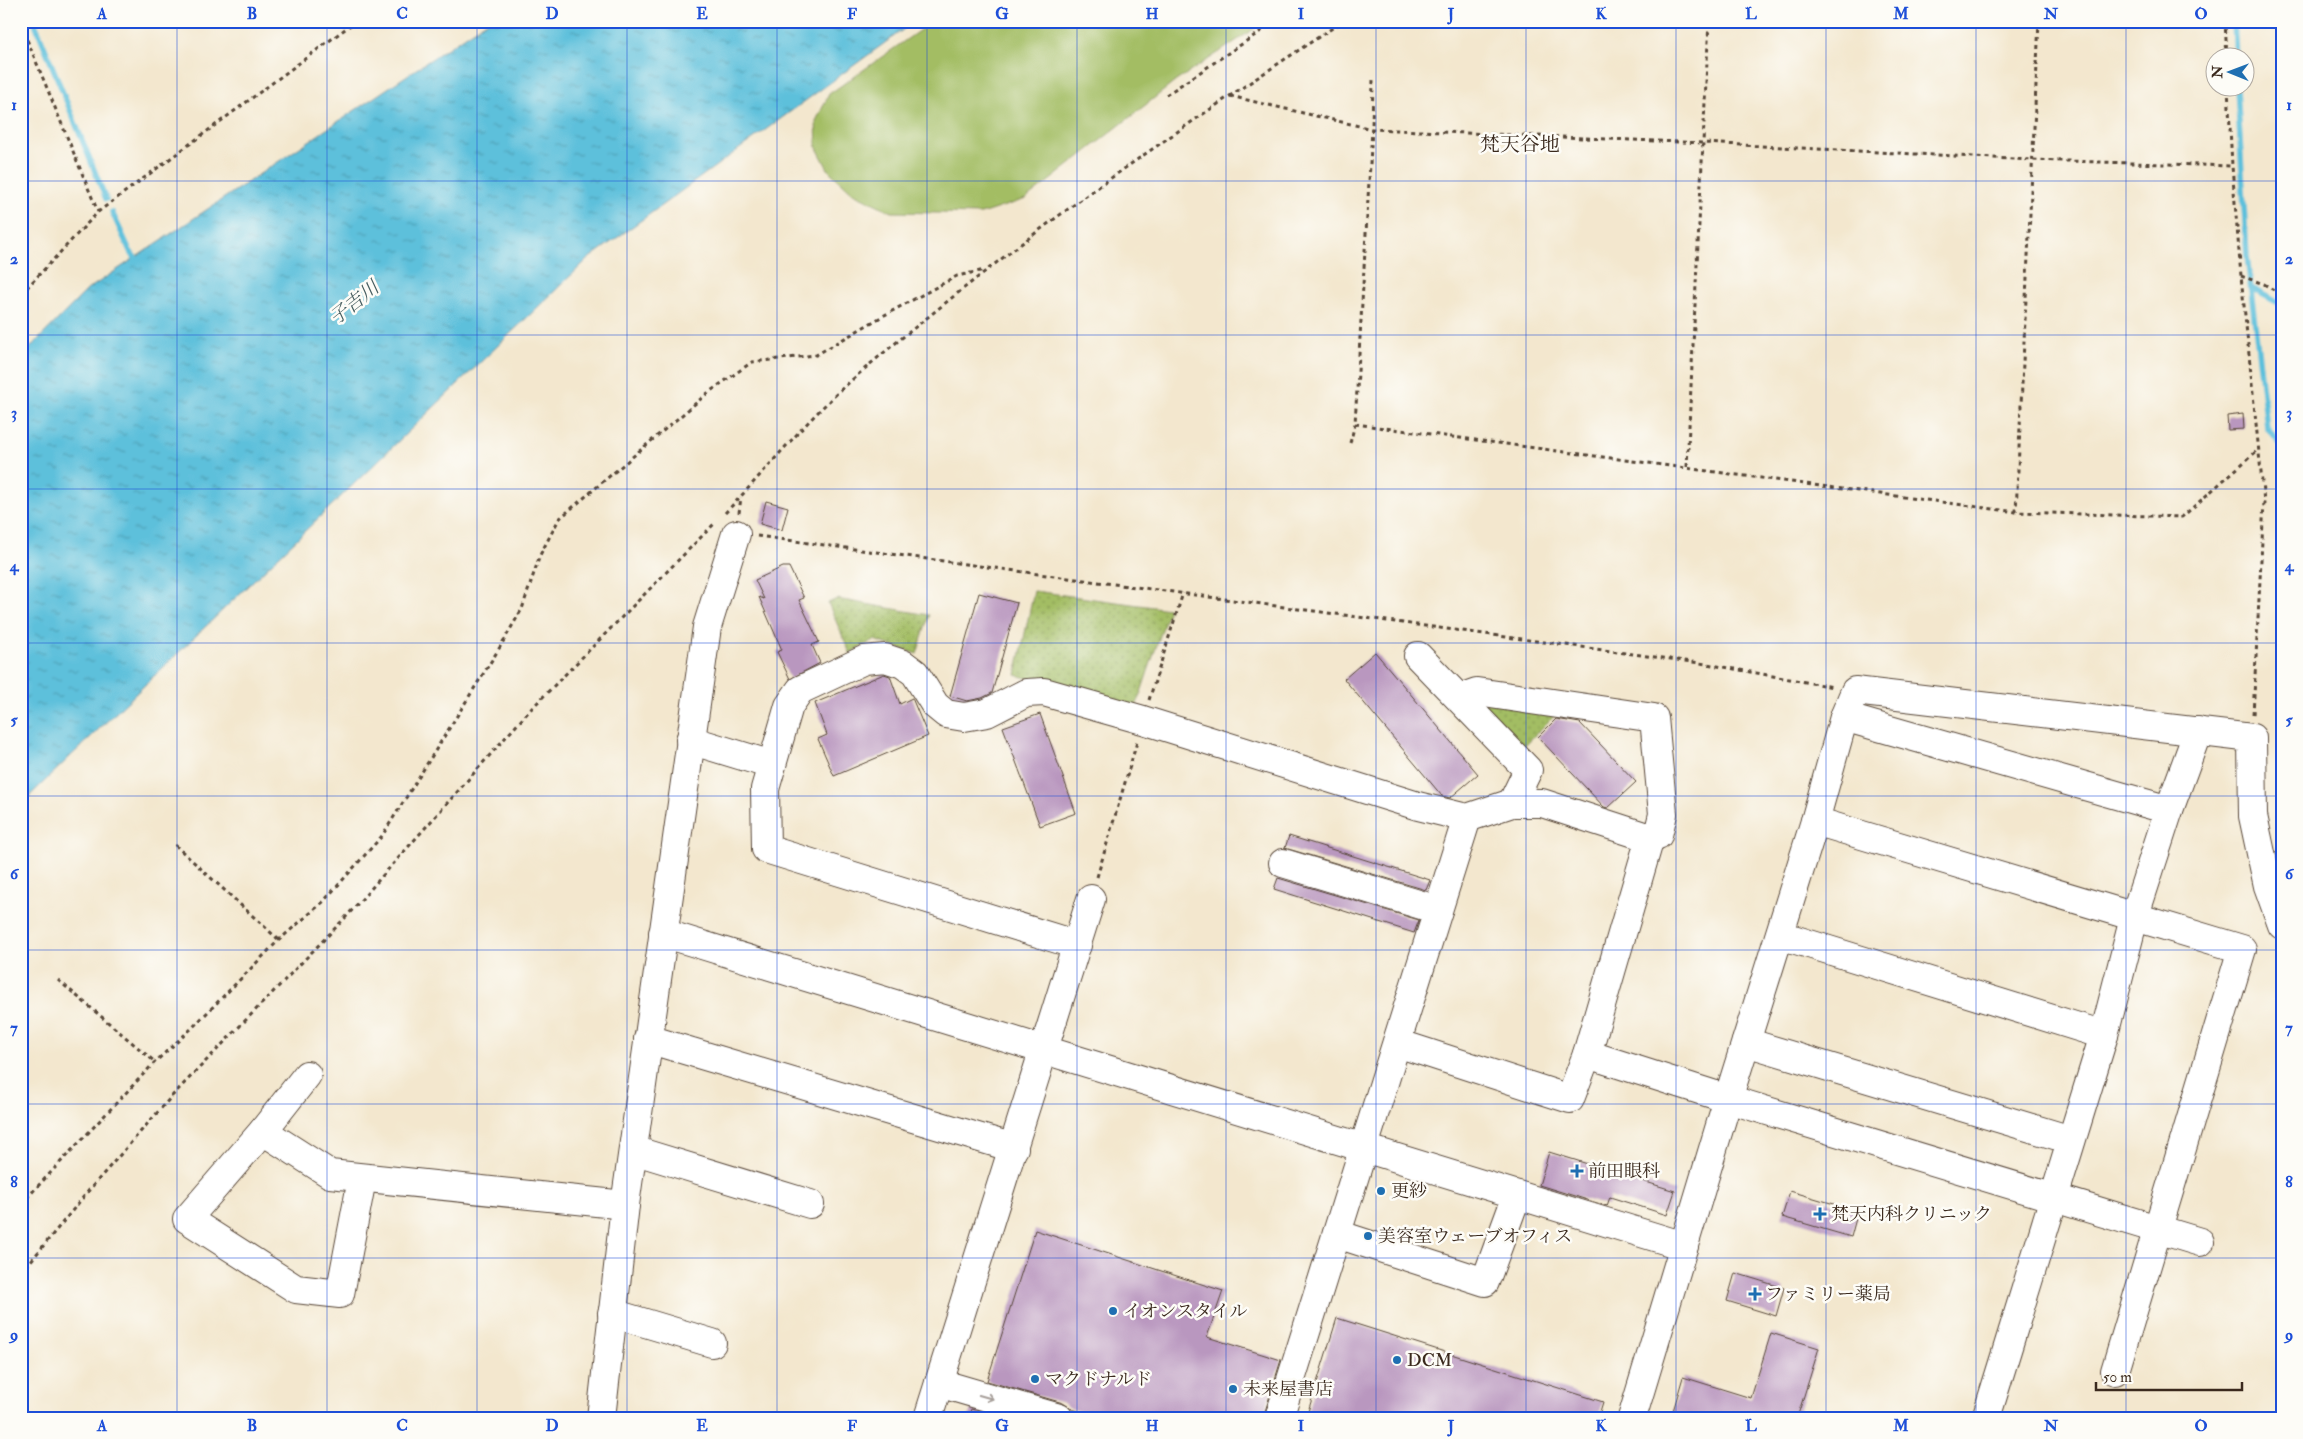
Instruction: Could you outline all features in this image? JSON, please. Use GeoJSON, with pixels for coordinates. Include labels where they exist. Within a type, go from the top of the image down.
{"type":"FeatureCollection","features":[{"type":"Feature","properties":{"kind":"street"},"geometry":{"type":"LineString","coordinates":[[601,1418],[625,1205],[707,627],[736,534]]}},
{"type":"Feature","properties":{"kind":"street"},"geometry":{"type":"LineString","coordinates":[[1418,656],[1528,770],[1512,802]]}},
{"type":"Feature","properties":{"kind":"street"},"geometry":{"type":"LineString","coordinates":[[1077,945],[766,849],[765,789],[789,706],[800,690],[864,660],[886,658],[902,664],[915,672],[935,705],[946,714],[964,717],[987,713],[1026,693],[1044,692],[1143,720],[1408,803],[1467,818],[1512,802],[1542,803],[1650,838],[1658,835],[1663,814],[1654,718],[1476,692],[1460,698]]}},
{"type":"Feature","properties":{"kind":"street"},"geometry":{"type":"LineString","coordinates":[[1632,1418],[1728,1099],[1815,821],[1844,717],[1855,691],[2252,738],[2254,816],[2268,886],[2282,925]]}},
{"type":"Feature","properties":{"kind":"street"},"geometry":{"type":"LineString","coordinates":[[1844,717],[2169,810]]}},
{"type":"Feature","properties":{"kind":"street"},"geometry":{"type":"LineString","coordinates":[[1986,1418],[2104,1035],[2134,918],[2169,810],[2198,731]]}},
{"type":"Feature","properties":{"kind":"street"},"geometry":{"type":"LineString","coordinates":[[690,740],[772,765]]}},
{"type":"Feature","properties":{"kind":"street"},"geometry":{"type":"LineString","coordinates":[[1279,1418],[1337,1234],[1362,1146],[1397,1043],[1467,818]]}},
{"type":"Feature","properties":{"kind":"street"},"geometry":{"type":"LineString","coordinates":[[1815,821],[2242,949],[2115,1371]]}},
{"type":"Feature","properties":{"kind":"street"},"geometry":{"type":"LineString","coordinates":[[1397,1043],[1570,1099],[1587,1054],[1650,838]]}},
{"type":"Feature","properties":{"kind":"street"},"geometry":{"type":"LineString","coordinates":[[1283,863],[1438,910]]}},
{"type":"Feature","properties":{"kind":"street"},"geometry":{"type":"LineString","coordinates":[[928,1418],[1091,899]]}},
{"type":"Feature","properties":{"kind":"street"},"geometry":{"type":"LineString","coordinates":[[663,933],[1684,1246]]}},
{"type":"Feature","properties":{"kind":"street"},"geometry":{"type":"LineString","coordinates":[[1780,934],[2104,1035]]}},
{"type":"Feature","properties":{"kind":"street"},"geometry":{"type":"LineString","coordinates":[[648,1039],[1014,1148]]}},
{"type":"Feature","properties":{"kind":"street"},"geometry":{"type":"LineString","coordinates":[[1746,1042],[2071,1140]]}},
{"type":"Feature","properties":{"kind":"street"},"geometry":{"type":"LineString","coordinates":[[1587,1054],[1728,1099],[2200,1242]]}},
{"type":"Feature","properties":{"kind":"street"},"geometry":{"type":"LineString","coordinates":[[307,1075],[263,1131],[188,1219],[296,1289],[340,1294],[362,1179]]}},
{"type":"Feature","properties":{"kind":"street"},"geometry":{"type":"LineString","coordinates":[[263,1131],[330,1174],[362,1179],[625,1205]]}},
{"type":"Feature","properties":{"kind":"street"},"geometry":{"type":"LineString","coordinates":[[633,1150],[810,1204]]}},
{"type":"Feature","properties":{"kind":"street"},"geometry":{"type":"LineString","coordinates":[[1337,1234],[1485,1282],[1517,1195]]}},
{"type":"Feature","properties":{"kind":"street"},"geometry":{"type":"LineString","coordinates":[[612,1313],[712,1343]]}},
{"type":"Feature","properties":{"kind":"street"},"geometry":{"type":"LineString","coordinates":[[939,1383],[1058,1418]]}},
{"type":"Feature","properties":{"kind":"path"},"geometry":{"type":"LineString","coordinates":[[21,294],[98,212],[356,21]]}},
{"type":"Feature","properties":{"kind":"path"},"geometry":{"type":"LineString","coordinates":[[1166,95],[1276,21]]}},
{"type":"Feature","properties":{"kind":"path"},"geometry":{"type":"LineString","coordinates":[[21,1273],[90,1189],[172,1096],[345,918],[530,710],[741,497],[822,408],[888,350],[1033,234],[1230,96],[1342,21]]}},
{"type":"Feature","properties":{"kind":"path"},"geometry":{"type":"LineString","coordinates":[[1687,467],[1709,21]]}},
{"type":"Feature","properties":{"kind":"path"},"geometry":{"type":"LineString","coordinates":[[2016,512],[2039,21]]}},
{"type":"Feature","properties":{"kind":"path"},"geometry":{"type":"LineString","coordinates":[[2225,21],[2226,48]]}},
{"type":"Feature","properties":{"kind":"path"},"geometry":{"type":"LineString","coordinates":[[21,26],[98,212]]}},
{"type":"Feature","properties":{"kind":"path"},"geometry":{"type":"LineString","coordinates":[[1350,443],[1355,424],[1372,129],[1373,80]]}},
{"type":"Feature","properties":{"kind":"path"},"geometry":{"type":"LineString","coordinates":[[1230,96],[1372,129],[1703,142],[2032,160],[2232,166]]}},
{"type":"Feature","properties":{"kind":"path"},"geometry":{"type":"LineString","coordinates":[[2229,98],[2241,276],[2264,502],[2252,738]]}},
{"type":"Feature","properties":{"kind":"path"},"geometry":{"type":"LineString","coordinates":[[21,1204],[155,1062],[191,1029],[279,940],[322,902],[382,836],[522,609],[540,556],[559,519],[709,392],[752,362],[816,355],[881,317],[958,276],[987,270]]}},
{"type":"Feature","properties":{"kind":"path"},"geometry":{"type":"LineString","coordinates":[[2241,276],[2264,284],[2282,295]]}},
{"type":"Feature","properties":{"kind":"path"},"geometry":{"type":"LineString","coordinates":[[1355,424],[2016,512],[2182,517],[2259,449]]}},
{"type":"Feature","properties":{"kind":"path"},"geometry":{"type":"LineString","coordinates":[[736,534],[1708,664],[1855,691]]}},
{"type":"Feature","properties":{"kind":"path"},"geometry":{"type":"LineString","coordinates":[[1091,899],[1143,720],[1183,593]]}},
{"type":"Feature","properties":{"kind":"path"},"geometry":{"type":"LineString","coordinates":[[175,845],[279,940]]}},
{"type":"Feature","properties":{"kind":"path"},"geometry":{"type":"LineString","coordinates":[[58,980],[155,1062]]}},
{"type":"Feature","properties":{"kind":"green space"},"geometry":{"type":"Polygon","coordinates":[[[933,21],[1266,21],[1176,81],[1026,199],[981,214],[892,212],[853,193],[829,171],[817,148],[816,121],[829,94],[933,21]]]}},
{"type":"Feature","properties":{"kind":"green space"},"geometry":{"type":"Polygon","coordinates":[[[1034,591],[1169,609],[1135,710],[1016,675],[1034,591]]]}},
{"type":"Feature","properties":{"kind":"green space"},"geometry":{"type":"Polygon","coordinates":[[[837,599],[929,615],[917,654],[874,640],[850,653],[828,603],[837,599]]]}},
{"type":"Feature","properties":{"kind":"green space"},"geometry":{"type":"Polygon","coordinates":[[[1476,696],[1561,709],[1521,749],[1476,696]]]}},
{"type":"Feature","properties":{"kind":"water","name":"子吉川"},"geometry":{"type":"Polygon","coordinates":[[[488,21],[915,21],[588,259],[21,804],[21,357],[87,290],[488,21]]]}},
{"type":"Feature","properties":{"kind":"building"},"geometry":{"type":"Polygon","coordinates":[[[2243,414],[2244,429],[2228,430],[2227,416],[2243,414]]]}},
{"type":"Feature","properties":{"kind":"building"},"geometry":{"type":"Polygon","coordinates":[[[766,501],[788,507],[782,530],[760,524],[766,501]]]}},
{"type":"Feature","properties":{"kind":"building"},"geometry":{"type":"Polygon","coordinates":[[[783,567],[789,567],[804,598],[799,600],[819,642],[812,645],[820,663],[790,679],[777,652],[782,650],[759,597],[764,599],[755,580],[783,567]]]}},
{"type":"Feature","properties":{"kind":"building"},"geometry":{"type":"Polygon","coordinates":[[[979,593],[1017,603],[992,693],[982,698],[967,701],[950,696],[979,593]]]}},
{"type":"Feature","properties":{"kind":"building"},"geometry":{"type":"Polygon","coordinates":[[[1375,652],[1478,774],[1450,798],[1442,796],[1344,679],[1375,652]]]}},
{"type":"Feature","properties":{"kind":"building"},"geometry":{"type":"Polygon","coordinates":[[[884,674],[890,676],[900,704],[912,698],[928,736],[834,776],[818,739],[827,735],[815,703],[884,674]]]}},
{"type":"Feature","properties":{"kind":"building"},"geometry":{"type":"Polygon","coordinates":[[[1040,714],[1076,813],[1040,826],[1003,727],[1040,714]]]}},
{"type":"Feature","properties":{"kind":"building"},"geometry":{"type":"Polygon","coordinates":[[[1556,719],[1580,723],[1636,782],[1608,808],[1604,807],[1538,737],[1556,719]]]}},
{"type":"Feature","properties":{"kind":"building"},"geometry":{"type":"Polygon","coordinates":[[[1289,836],[1430,880],[1426,890],[1285,848],[1289,836]]]}},
{"type":"Feature","properties":{"kind":"building"},"geometry":{"type":"Polygon","coordinates":[[[1278,878],[1419,920],[1414,933],[1274,889],[1278,878]]]}},
{"type":"Feature","properties":{"kind":"building","name":"前田眼科"},"geometry":{"type":"Polygon","coordinates":[[[1549,1152],[1675,1191],[1667,1215],[1610,1197],[1607,1206],[1539,1185],[1549,1152]]]}},
{"type":"Feature","properties":{"kind":"building","name":"梵天内科クリニック"},"geometry":{"type":"Polygon","coordinates":[[[1790,1191],[1858,1211],[1851,1237],[1782,1217],[1790,1191]]]}},
{"type":"Feature","properties":{"kind":"building","name":"イオンスタイル"},"geometry":{"type":"Polygon","coordinates":[[[1035,1230],[1223,1291],[1207,1337],[1281,1360],[1263,1418],[1100,1418],[1072,1409],[1063,1403],[987,1381],[1035,1230]]]}},
{"type":"Feature","properties":{"kind":"building","name":"ファミリー薬局"},"geometry":{"type":"Polygon","coordinates":[[[1735,1273],[1784,1288],[1776,1316],[1727,1301],[1735,1273]]]}},
{"type":"Feature","properties":{"kind":"building","name":"DCM"},"geometry":{"type":"Polygon","coordinates":[[[1337,1318],[1603,1402],[1598,1418],[1306,1418],[1337,1318]]]}},
{"type":"Feature","properties":{"kind":"building"},"geometry":{"type":"Polygon","coordinates":[[[1771,1333],[1819,1348],[1797,1418],[1671,1418],[1683,1377],[1751,1398],[1771,1333]]]}},
{"type":"Feature","properties":{"kind":"building"},"geometry":{"type":"Polygon","coordinates":[[[971,1409],[1002,1418],[968,1418],[971,1409]]]}},
{"type":"Feature","properties":{"kind":"waterway"},"geometry":{"type":"LineString","coordinates":[[34,21],[106,199]]}},
{"type":"Feature","properties":{"kind":"waterway"},"geometry":{"type":"LineString","coordinates":[[2234,21],[2235,48]]}},
{"type":"Feature","properties":{"kind":"waterway"},"geometry":{"type":"LineString","coordinates":[[2238,98],[2247,256],[2267,427],[2282,446]]}},
{"type":"Feature","properties":{"kind":"waterway"},"geometry":{"type":"LineString","coordinates":[[112,212],[130,251],[139,263]]}},
{"type":"Feature","properties":{"kind":"waterway"},"geometry":{"type":"LineString","coordinates":[[2251,288],[2282,305]]}},
{"type":"Feature","properties":{"kind":"place","name":"前田眼科"},"geometry":{"type":"Point","coordinates":[1577,1171]}},
{"type":"Feature","properties":{"kind":"place","name":"更紗"},"geometry":{"type":"Point","coordinates":[1381,1191]}},
{"type":"Feature","properties":{"kind":"place","name":"梵天内科クリニック"},"geometry":{"type":"Point","coordinates":[1820,1214]}},
{"type":"Feature","properties":{"kind":"place","name":"美容室ウェーブオフィス"},"geometry":{"type":"Point","coordinates":[1368,1236]}},
{"type":"Feature","properties":{"kind":"place","name":"ファミリー薬局"},"geometry":{"type":"Point","coordinates":[1755,1294]}},
{"type":"Feature","properties":{"kind":"place","name":"イオンスタイル"},"geometry":{"type":"Point","coordinates":[1113,1311]}},
{"type":"Feature","properties":{"kind":"place","name":"DCM"},"geometry":{"type":"Point","coordinates":[1397,1360]}},
{"type":"Feature","properties":{"kind":"place","name":"マクドナルド"},"geometry":{"type":"Point","coordinates":[1035,1379]}},
{"type":"Feature","properties":{"kind":"place","name":"未来屋書店"},"geometry":{"type":"Point","coordinates":[1233,1389]}},
{"type":"Feature","properties":{"kind":"district","name":"梵天谷地"},"geometry":{"type":"Point","coordinates":[1520,144]}}]}
